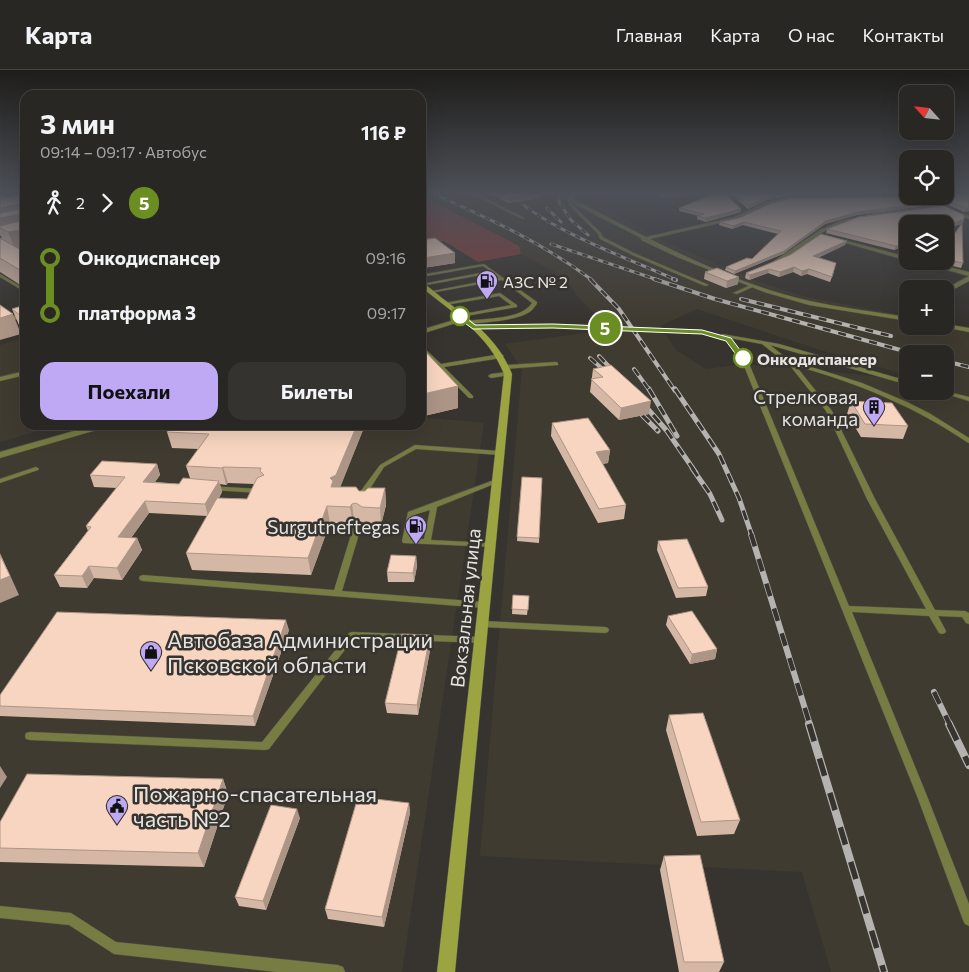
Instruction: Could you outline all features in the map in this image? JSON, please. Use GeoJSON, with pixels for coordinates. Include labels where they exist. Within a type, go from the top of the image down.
{"type":"FeatureCollection","features":[{"type":"Feature","properties":{"kind":"main road"},"geometry":{"type":"LineString","coordinates":[[426,288],[486,337],[505,366]]}},
{"type":"Feature","properties":{"kind":"main road","name":"Вокзальная улица"},"geometry":{"type":"LineString","coordinates":[[446,972],[500,453],[505,366]]}},
{"type":"Feature","properties":{"kind":"street"},"geometry":{"type":"LineString","coordinates":[[638,236],[679,256],[753,286],[809,304],[898,317]]}},
{"type":"Feature","properties":{"kind":"street"},"geometry":{"type":"LineString","coordinates":[[644,239],[657,236]]}},
{"type":"Feature","properties":{"kind":"street"},"geometry":{"type":"LineString","coordinates":[[769,264],[786,257],[815,236]]}},
{"type":"Feature","properties":{"kind":"street"},"geometry":{"type":"LineString","coordinates":[[826,236],[899,256]]}},
{"type":"Feature","properties":{"kind":"street"},"geometry":{"type":"LineString","coordinates":[[953,270],[969,274]]}},
{"type":"Feature","properties":{"kind":"street"},"geometry":{"type":"LineString","coordinates":[[734,278],[743,274]]}},
{"type":"Feature","properties":{"kind":"street"},"geometry":{"type":"LineString","coordinates":[[954,287],[969,278]]}},
{"type":"Feature","properties":{"kind":"street"},"geometry":{"type":"LineString","coordinates":[[0,322],[20,316]]}},
{"type":"Feature","properties":{"kind":"street"},"geometry":{"type":"LineString","coordinates":[[426,331],[466,321]]}},
{"type":"Feature","properties":{"kind":"street"},"geometry":{"type":"LineString","coordinates":[[954,328],[969,330]]}},
{"type":"Feature","properties":{"kind":"street"},"geometry":{"type":"LineString","coordinates":[[0,455],[87,430]]}},
{"type":"Feature","properties":{"kind":"lane"},"geometry":{"type":"LineString","coordinates":[[600,236],[633,254],[707,285]]}},
{"type":"Feature","properties":{"kind":"lane"},"geometry":{"type":"LineString","coordinates":[[0,255],[20,250]]}},
{"type":"Feature","properties":{"kind":"lane"},"geometry":{"type":"LineString","coordinates":[[426,275],[484,265],[535,303],[534,307],[526,313],[466,321]]}},
{"type":"Feature","properties":{"kind":"lane"},"geometry":{"type":"LineString","coordinates":[[426,284],[493,272]]}},
{"type":"Feature","properties":{"kind":"lane"},"geometry":{"type":"LineString","coordinates":[[0,275],[20,288]]}},
{"type":"Feature","properties":{"kind":"lane"},"geometry":{"type":"LineString","coordinates":[[430,292],[502,279]]}},
{"type":"Feature","properties":{"kind":"lane"},"geometry":{"type":"LineString","coordinates":[[735,294],[753,286]]}},
{"type":"Feature","properties":{"kind":"lane"},"geometry":{"type":"LineString","coordinates":[[445,304],[500,294],[516,306],[466,321]]}},
{"type":"Feature","properties":{"kind":"lane"},"geometry":{"type":"LineString","coordinates":[[466,321],[702,332],[764,343],[899,380]]}},
{"type":"Feature","properties":{"kind":"lane"},"geometry":{"type":"LineString","coordinates":[[702,332],[728,340],[745,361],[846,609],[969,920]]}},
{"type":"Feature","properties":{"kind":"lane"},"geometry":{"type":"LineString","coordinates":[[764,343],[787,361],[829,411],[876,507],[942,631]]}},
{"type":"Feature","properties":{"kind":"lane"},"geometry":{"type":"LineString","coordinates":[[426,352],[471,397]]}},
{"type":"Feature","properties":{"kind":"lane"},"geometry":{"type":"LineString","coordinates":[[787,361],[880,389],[941,420],[969,441]]}},
{"type":"Feature","properties":{"kind":"lane"},"geometry":{"type":"LineString","coordinates":[[440,366],[556,364]]}},
{"type":"Feature","properties":{"kind":"lane"},"geometry":{"type":"LineString","coordinates":[[491,376],[505,366]]}},
{"type":"Feature","properties":{"kind":"lane"},"geometry":{"type":"LineString","coordinates":[[0,379],[20,374]]}},
{"type":"Feature","properties":{"kind":"lane"},"geometry":{"type":"LineString","coordinates":[[954,395],[969,399]]}},
{"type":"Feature","properties":{"kind":"lane"},"geometry":{"type":"LineString","coordinates":[[364,504],[358,496],[382,466],[415,446],[500,453]]}},
{"type":"Feature","properties":{"kind":"lane"},"geometry":{"type":"LineString","coordinates":[[0,481],[36,469]]}},
{"type":"Feature","properties":{"kind":"lane"},"geometry":{"type":"LineString","coordinates":[[491,545],[406,541],[411,514],[497,481]]}},
{"type":"Feature","properties":{"kind":"lane"},"geometry":{"type":"LineString","coordinates":[[205,487],[262,491]]}},
{"type":"Feature","properties":{"kind":"lane"},"geometry":{"type":"LineString","coordinates":[[427,542],[434,506]]}},
{"type":"Feature","properties":{"kind":"lane"},"geometry":{"type":"LineString","coordinates":[[337,593],[358,524]]}},
{"type":"Feature","properties":{"kind":"lane"},"geometry":{"type":"LineString","coordinates":[[143,578],[484,605]]}},
{"type":"Feature","properties":{"kind":"lane"},"geometry":{"type":"LineString","coordinates":[[846,609],[965,614],[969,621]]}},
{"type":"Feature","properties":{"kind":"lane"},"geometry":{"type":"LineString","coordinates":[[482,624],[605,630]]}},
{"type":"Feature","properties":{"kind":"lane"},"geometry":{"type":"LineString","coordinates":[[30,736],[266,746],[352,635],[481,640]]}},
{"type":"Feature","properties":{"kind":"lane"},"geometry":{"type":"LineString","coordinates":[[0,912],[71,919],[114,948],[338,972]]}},
{"type":"Feature","properties":{"kind":"shaded area"},"geometry":{"type":"Polygon","coordinates":[[[426,236],[500,236],[519,246],[521,254],[478,262],[444,241],[426,244],[426,236]]]}},
{"type":"Feature","properties":{"kind":"shaded area"},"geometry":{"type":"Polygon","coordinates":[[[500,236],[654,236],[762,283],[807,297],[899,314],[899,335],[954,335],[954,324],[969,327],[969,972],[831,972],[802,872],[480,856],[522,369],[505,344],[599,331],[610,335],[606,326],[578,297],[569,284],[555,272],[521,254],[518,246],[500,236]],[[697,309],[660,326],[676,350],[706,369],[742,364],[899,378],[899,400],[954,400],[954,345],[899,345],[899,373],[817,349],[697,309]]]}},
{"type":"Feature","properties":{"kind":"shaded area"},"geometry":{"type":"Polygon","coordinates":[[[20,339],[20,430],[41,430],[0,442],[0,345],[20,339]]]}},
{"type":"Feature","properties":{"kind":"shaded area"},"geometry":{"type":"Polygon","coordinates":[[[426,417],[484,423],[402,972],[0,972],[0,458],[98,430],[426,430],[426,417]]]}},
{"type":"Feature","properties":{"kind":"building"},"geometry":{"type":"Polygon","coordinates":[[[776,236],[805,236],[784,251],[735,271],[726,267],[747,258],[752,259],[776,236]]]}},
{"type":"Feature","properties":{"kind":"building"},"geometry":{"type":"Polygon","coordinates":[[[818,236],[829,236],[847,241],[813,256],[836,263],[832,277],[809,269],[802,271],[794,267],[780,272],[769,269],[750,275],[746,273],[790,255],[818,236]]]}},
{"type":"Feature","properties":{"kind":"building"},"geometry":{"type":"Polygon","coordinates":[[[856,236],[899,236],[899,245],[896,246],[856,236]]]}},
{"type":"Feature","properties":{"kind":"building"},"geometry":{"type":"Polygon","coordinates":[[[954,236],[962,236],[963,263],[954,261],[954,236]]]}},
{"type":"Feature","properties":{"kind":"building"},"geometry":{"type":"Polygon","coordinates":[[[0,238],[20,249],[20,270],[0,258],[0,238]]]}},
{"type":"Feature","properties":{"kind":"building"},"geometry":{"type":"Polygon","coordinates":[[[435,238],[455,253],[426,258],[426,239],[435,238]]]}},
{"type":"Feature","properties":{"kind":"building"},"geometry":{"type":"Polygon","coordinates":[[[717,268],[739,277],[727,281],[705,272],[717,268]]]}},
{"type":"Feature","properties":{"kind":"building"},"geometry":{"type":"Polygon","coordinates":[[[0,305],[13,314],[0,318],[0,305]]]}},
{"type":"Feature","properties":{"kind":"building"},"geometry":{"type":"Polygon","coordinates":[[[20,307],[20,315],[12,309],[20,307]]]}},
{"type":"Feature","properties":{"kind":"building"},"geometry":{"type":"Polygon","coordinates":[[[426,352],[458,386],[426,393],[426,352]]]}},
{"type":"Feature","properties":{"kind":"building"},"geometry":{"type":"Polygon","coordinates":[[[611,365],[651,401],[621,408],[591,379],[603,377],[593,369],[611,365]]]}},
{"type":"Feature","properties":{"kind":"building"},"geometry":{"type":"Polygon","coordinates":[[[851,401],[892,403],[908,426],[865,424],[851,401]]]}},
{"type":"Feature","properties":{"kind":"building"},"geometry":{"type":"Polygon","coordinates":[[[588,418],[610,450],[596,452],[626,505],[599,509],[552,423],[588,418]]]}},
{"type":"Feature","properties":{"kind":"building"},"geometry":{"type":"Polygon","coordinates":[[[168,430],[355,430],[336,475],[330,478],[333,481],[331,487],[356,487],[359,491],[365,491],[368,488],[385,488],[380,508],[362,507],[356,503],[350,507],[327,506],[308,558],[186,553],[217,498],[247,499],[257,478],[264,475],[260,471],[261,468],[186,466],[209,434],[167,432],[168,430]]]}},
{"type":"Feature","properties":{"kind":"building"},"geometry":{"type":"Polygon","coordinates":[[[102,461],[157,464],[143,482],[179,484],[183,478],[219,481],[205,504],[145,501],[118,537],[137,538],[117,568],[89,566],[82,576],[54,575],[91,527],[86,526],[125,477],[90,475],[102,461]]]}},
{"type":"Feature","properties":{"kind":"building"},"geometry":{"type":"Polygon","coordinates":[[[522,477],[542,478],[539,538],[517,537],[522,477]]]}},
{"type":"Feature","properties":{"kind":"building"},"geometry":{"type":"Polygon","coordinates":[[[687,539],[708,587],[678,588],[658,541],[687,539]]]}},
{"type":"Feature","properties":{"kind":"building"},"geometry":{"type":"Polygon","coordinates":[[[0,555],[10,576],[0,580],[0,555]]]}},
{"type":"Feature","properties":{"kind":"building"},"geometry":{"type":"Polygon","coordinates":[[[391,555],[416,556],[413,573],[387,572],[391,555]]]}},
{"type":"Feature","properties":{"kind":"building"},"geometry":{"type":"Polygon","coordinates":[[[513,595],[529,596],[528,610],[512,609],[513,595]]]}},
{"type":"Feature","properties":{"kind":"building"},"geometry":{"type":"Polygon","coordinates":[[[692,611],[717,649],[692,654],[668,616],[692,611]]]}},
{"type":"Feature","properties":{"kind":"building","name":"Автобаза Администрации Псковской области"},"geometry":{"type":"Polygon","coordinates":[[[57,612],[286,620],[253,716],[0,706],[0,695],[57,612]]]}},
{"type":"Feature","properties":{"kind":"building"},"geometry":{"type":"Polygon","coordinates":[[[402,634],[430,635],[417,705],[385,703],[402,634]]]}},
{"type":"Feature","properties":{"kind":"building"},"geometry":{"type":"Polygon","coordinates":[[[703,713],[740,820],[701,822],[669,715],[703,713]]]}},
{"type":"Feature","properties":{"kind":"building","name":"Пожарно-спасательная часть №2"},"geometry":{"type":"Polygon","coordinates":[[[27,774],[223,779],[198,853],[0,848],[0,822],[27,774]]]}},
{"type":"Feature","properties":{"kind":"building"},"geometry":{"type":"Polygon","coordinates":[[[358,797],[409,803],[382,917],[325,909],[358,797]]]}},
{"type":"Feature","properties":{"kind":"building"},"geometry":{"type":"Polygon","coordinates":[[[271,805],[297,809],[263,901],[235,897],[271,805]]]}},
{"type":"Feature","properties":{"kind":"building"},"geometry":{"type":"Polygon","coordinates":[[[700,855],[724,962],[684,962],[664,856],[700,855]]]}},
{"type":"Feature","properties":{"kind":"railway"},"geometry":{"type":"LineString","coordinates":[[522,236],[554,254],[592,280]]}},
{"type":"Feature","properties":{"kind":"railway"},"geometry":{"type":"LineString","coordinates":[[577,236],[676,280],[673,279]]}},
{"type":"Feature","properties":{"kind":"railway"},"geometry":{"type":"LineString","coordinates":[[551,244],[658,280]]}},
{"type":"Feature","properties":{"kind":"railway"},"geometry":{"type":"LineString","coordinates":[[590,279],[619,309],[675,391]]}},
{"type":"Feature","properties":{"kind":"railway"},"geometry":{"type":"LineString","coordinates":[[654,279],[715,299],[899,350]]}},
{"type":"Feature","properties":{"kind":"railway"},"geometry":{"type":"LineString","coordinates":[[741,299],[891,336]]}},
{"type":"Feature","properties":{"kind":"railway"},"geometry":{"type":"LineString","coordinates":[[599,356],[618,376]]}},
{"type":"Feature","properties":{"kind":"railway"},"geometry":{"type":"LineString","coordinates":[[590,358],[606,372]]}},
{"type":"Feature","properties":{"kind":"railway"},"geometry":{"type":"LineString","coordinates":[[954,363],[969,367]]}},
{"type":"Feature","properties":{"kind":"railway"},"geometry":{"type":"LineString","coordinates":[[634,369],[650,391]]}},
{"type":"Feature","properties":{"kind":"railway"},"geometry":{"type":"LineString","coordinates":[[649,389],[677,436]]}},
{"type":"Feature","properties":{"kind":"railway"},"geometry":{"type":"LineString","coordinates":[[675,389],[719,454],[739,498],[752,536]]}},
{"type":"Feature","properties":{"kind":"railway"},"geometry":{"type":"LineString","coordinates":[[640,400],[667,431],[696,473]]}},
{"type":"Feature","properties":{"kind":"railway"},"geometry":{"type":"LineString","coordinates":[[642,415],[658,431]]}},
{"type":"Feature","properties":{"kind":"railway"},"geometry":{"type":"LineString","coordinates":[[692,468],[710,494],[722,520]]}},
{"type":"Feature","properties":{"kind":"railway"},"geometry":{"type":"LineString","coordinates":[[751,534],[810,725]]}},
{"type":"Feature","properties":{"kind":"railway"},"geometry":{"type":"LineString","coordinates":[[934,692],[950,725]]}},
{"type":"Feature","properties":{"kind":"railway"},"geometry":{"type":"LineString","coordinates":[[809,724],[884,972]]}},
{"type":"Feature","properties":{"kind":"railway"},"geometry":{"type":"LineString","coordinates":[[949,724],[969,765]]}},
{"type":"Feature","properties":{"kind":"bus line","name":"5"},"geometry":{"type":"LineString","coordinates":[[460,316],[473,327],[553,326],[702,332],[728,340],[743,358]]}},
{"type":"Feature","properties":{"kind":"place","name":"АЗС № 2"},"geometry":{"type":"Point","coordinates":[487,300]}},
{"type":"Feature","properties":{"kind":"place","name":"Онкодиспансер"},"geometry":{"type":"Point","coordinates":[743,358]}},
{"type":"Feature","properties":{"kind":"place","name":"Стрелковая команда"},"geometry":{"type":"Point","coordinates":[874,426]}},
{"type":"Feature","properties":{"kind":"place","name":"Surgutneftegas"},"geometry":{"type":"Point","coordinates":[416,545]}},
{"type":"Feature","properties":{"kind":"place","name":"Автобаза Администрации Псковской области"},"geometry":{"type":"Point","coordinates":[151,671]}},
{"type":"Feature","properties":{"kind":"place","name":"Пожарно-спасательная часть №2"},"geometry":{"type":"Point","coordinates":[117,825]}}]}
